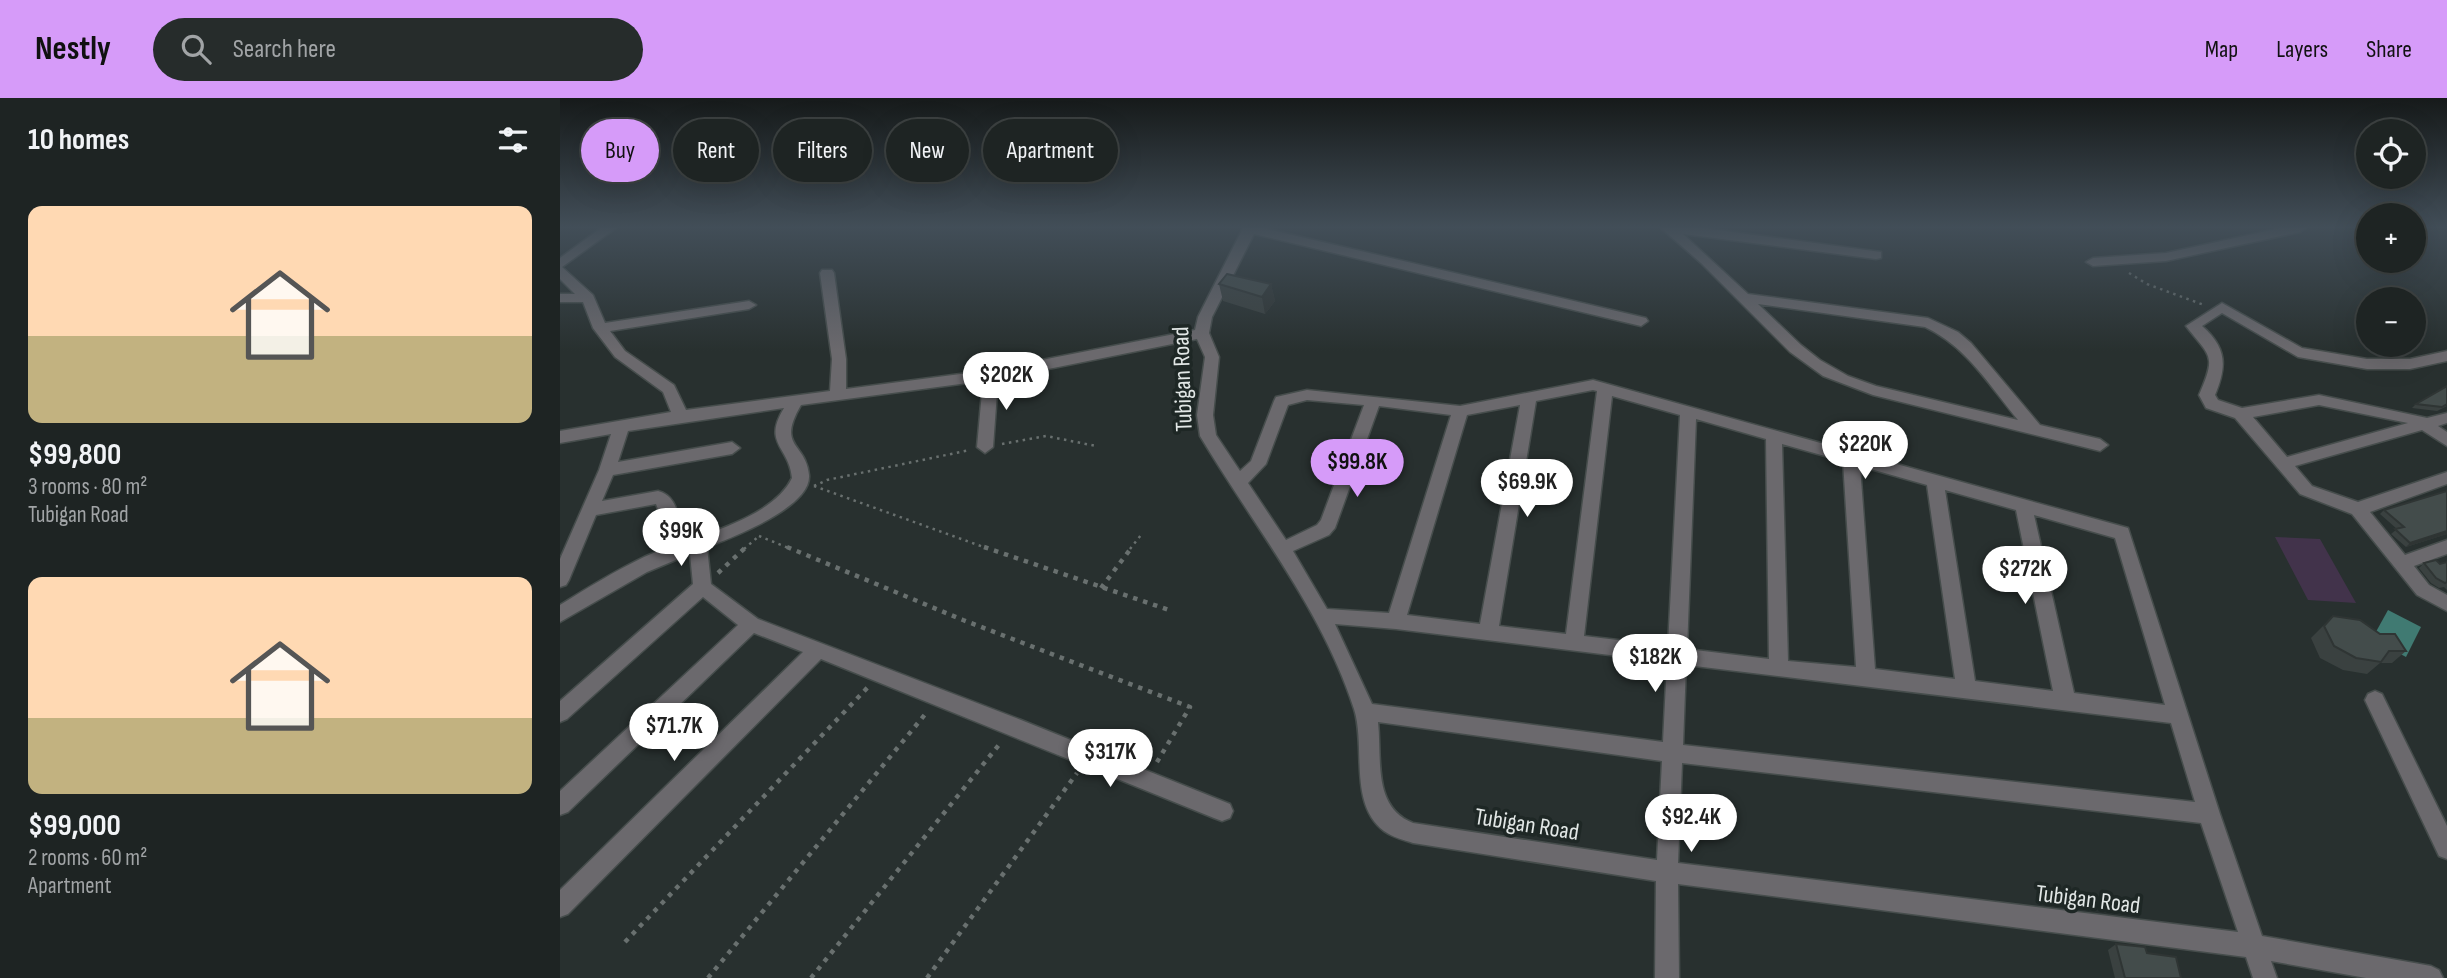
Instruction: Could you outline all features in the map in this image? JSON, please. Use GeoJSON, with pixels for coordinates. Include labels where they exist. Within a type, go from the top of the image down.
{"type":"FeatureCollection","features":[{"type":"Feature","properties":{"kind":"street","name":"Tubigan Road"},"geometry":{"type":"LineString","coordinates":[[1229,269],[1205,317],[1202,333],[1212,356],[1205,415],[1208,436],[1284,548],[1324,616],[1365,712],[1373,787],[1379,807],[1390,823],[1413,833],[1667,872],[2254,946],[2431,978]]}},
{"type":"Feature","properties":{"kind":"street"},"geometry":{"type":"LineString","coordinates":[[1430,269],[1641,321]]}},
{"type":"Feature","properties":{"kind":"street"},"geometry":{"type":"LineString","coordinates":[[1717,269],[1799,351],[1817,366],[1838,377],[1899,396],[2100,446]]}},
{"type":"Feature","properties":{"kind":"street"},"geometry":{"type":"LineString","coordinates":[[560,271],[588,298],[600,328],[621,354],[668,389],[681,416]]}},
{"type":"Feature","properties":{"kind":"street"},"geometry":{"type":"LineString","coordinates":[[827,273],[839,359],[838,396]]}},
{"type":"Feature","properties":{"kind":"street"},"geometry":{"type":"LineString","coordinates":[[560,298],[588,298]]}},
{"type":"Feature","properties":{"kind":"street"},"geometry":{"type":"LineString","coordinates":[[1747,298],[1928,323],[1953,335],[1966,346],[2035,430]]}},
{"type":"Feature","properties":{"kind":"street"},"geometry":{"type":"LineString","coordinates":[[600,328],[749,305]]}},
{"type":"Feature","properties":{"kind":"street"},"geometry":{"type":"LineString","coordinates":[[2447,356],[2410,364],[2367,364],[2298,352],[2222,307],[2193,326],[2217,352],[2219,370],[2207,395],[2212,404],[2241,414],[2319,400],[2419,420],[2447,440]]}},
{"type":"Feature","properties":{"kind":"street"},"geometry":{"type":"LineString","coordinates":[[560,438],[681,416],[991,375],[1202,333]]}},
{"type":"Feature","properties":{"kind":"street"},"geometry":{"type":"LineString","coordinates":[[985,447],[991,375]]}},
{"type":"Feature","properties":{"kind":"street"},"geometry":{"type":"LineString","coordinates":[[1239,482],[1258,464],[1282,401],[1307,395],[1460,411],[1593,385],[2122,533],[2177,715],[2265,978]]}},
{"type":"Feature","properties":{"kind":"street"},"geometry":{"type":"LineString","coordinates":[[1574,644],[1605,389]]}},
{"type":"Feature","properties":{"kind":"street"},"geometry":{"type":"LineString","coordinates":[[1488,634],[1529,398]]}},
{"type":"Feature","properties":{"kind":"street"},"geometry":{"type":"LineString","coordinates":[[560,614],[639,568],[751,522],[776,505],[798,484],[801,471],[792,460],[782,436],[785,418],[796,400]]}},
{"type":"Feature","properties":{"kind":"street"},"geometry":{"type":"LineString","coordinates":[[1284,548],[1322,530],[1329,523],[1373,400]]}},
{"type":"Feature","properties":{"kind":"street"},"geometry":{"type":"LineString","coordinates":[[1396,621],[1460,411]]}},
{"type":"Feature","properties":{"kind":"street"},"geometry":{"type":"LineString","coordinates":[[1667,978],[1667,872],[1688,412]]}},
{"type":"Feature","properties":{"kind":"street"},"geometry":{"type":"LineString","coordinates":[[2241,414],[2306,491],[2358,509],[2423,590],[2447,604]]}},
{"type":"Feature","properties":{"kind":"street"},"geometry":{"type":"LineString","coordinates":[[2283,464],[2447,418]]}},
{"type":"Feature","properties":{"kind":"street"},"geometry":{"type":"LineString","coordinates":[[560,580],[607,470],[621,427]]}},
{"type":"Feature","properties":{"kind":"street"},"geometry":{"type":"LineString","coordinates":[[1774,436],[1779,668]]}},
{"type":"Feature","properties":{"kind":"street"},"geometry":{"type":"LineString","coordinates":[[607,470],[732,448]]}},
{"type":"Feature","properties":{"kind":"street"},"geometry":{"type":"LineString","coordinates":[[1851,457],[1866,676]]}},
{"type":"Feature","properties":{"kind":"street"},"geometry":{"type":"LineString","coordinates":[[2358,509],[2447,478]]}},
{"type":"Feature","properties":{"kind":"street"},"geometry":{"type":"LineString","coordinates":[[1935,481],[1966,688]]}},
{"type":"Feature","properties":{"kind":"street"},"geometry":{"type":"LineString","coordinates":[[590,510],[658,497],[665,501],[673,528]]}},
{"type":"Feature","properties":{"kind":"street"},"geometry":{"type":"LineString","coordinates":[[2024,506],[2065,699]]}},
{"type":"Feature","properties":{"kind":"street"},"geometry":{"type":"LineString","coordinates":[[698,545],[702,587],[751,624],[1014,726],[1222,811]]}},
{"type":"Feature","properties":{"kind":"street"},"geometry":{"type":"LineString","coordinates":[[2401,562],[2447,547]]}},
{"type":"Feature","properties":{"kind":"street"},"geometry":{"type":"LineString","coordinates":[[560,713],[702,587]]}},
{"type":"Feature","properties":{"kind":"street"},"geometry":{"type":"LineString","coordinates":[[1324,616],[1396,621],[1779,668],[2065,699],[2177,715]]}},
{"type":"Feature","properties":{"kind":"street"},"geometry":{"type":"LineString","coordinates":[[560,805],[751,624]]}},
{"type":"Feature","properties":{"kind":"street"},"geometry":{"type":"LineString","coordinates":[[560,906],[818,649]]}},
{"type":"Feature","properties":{"kind":"street"},"geometry":{"type":"LineString","coordinates":[[2375,700],[2447,849]]}},
{"type":"Feature","properties":{"kind":"street"},"geometry":{"type":"LineString","coordinates":[[1365,712],[1673,753],[2209,814]]}},
{"type":"Feature","properties":{"kind":"path"},"geometry":{"type":"LineString","coordinates":[[2126,269],[2152,289],[2184,296],[2214,311]]}},
{"type":"Feature","properties":{"kind":"path"},"geometry":{"type":"LineString","coordinates":[[805,495],[814,486],[827,480],[1046,436],[1096,446]]}},
{"type":"Feature","properties":{"kind":"path"},"geometry":{"type":"LineString","coordinates":[[814,486],[1169,610]]}},
{"type":"Feature","properties":{"kind":"path"},"geometry":{"type":"LineString","coordinates":[[702,587],[768,528]]}},
{"type":"Feature","properties":{"kind":"path"},"geometry":{"type":"LineString","coordinates":[[1101,588],[1141,535]]}},
{"type":"Feature","properties":{"kind":"path"},"geometry":{"type":"LineString","coordinates":[[758,536],[963,620],[1190,707],[1146,781]]}},
{"type":"Feature","properties":{"kind":"path"},"geometry":{"type":"LineString","coordinates":[[625,942],[880,674]]}},
{"type":"Feature","properties":{"kind":"path"},"geometry":{"type":"LineString","coordinates":[[708,978],[939,697]]}},
{"type":"Feature","properties":{"kind":"path"},"geometry":{"type":"LineString","coordinates":[[811,978],[1014,726]]}},
{"type":"Feature","properties":{"kind":"path"},"geometry":{"type":"LineString","coordinates":[[927,978],[1088,757]]}},
{"type":"Feature","properties":{"kind":"shaded area"},"geometry":{"type":"Polygon","coordinates":[[[2275,537],[2320,539],[2356,603],[2308,600],[2275,537]]]}},
{"type":"Feature","properties":{"kind":"shaded area"},"geometry":{"type":"Polygon","coordinates":[[[2388,610],[2421,627],[2406,657],[2372,639],[2388,610]]]}},
{"type":"Feature","properties":{"kind":"building"},"geometry":{"type":"Polygon","coordinates":[[[1227,274],[1271,284],[1262,297],[1219,284],[1227,274]]]}},
{"type":"Feature","properties":{"kind":"building"},"geometry":{"type":"Polygon","coordinates":[[[2447,386],[2447,404],[2442,407],[2416,404],[2447,386]]]}},
{"type":"Feature","properties":{"kind":"building"},"geometry":{"type":"Polygon","coordinates":[[[2447,491],[2447,531],[2410,543],[2395,529],[2404,527],[2384,510],[2447,491]]]}},
{"type":"Feature","properties":{"kind":"building"},"geometry":{"type":"Polygon","coordinates":[[[2436,560],[2440,564],[2447,562],[2445,583],[2436,578],[2424,563],[2436,560]]]}},
{"type":"Feature","properties":{"kind":"building"},"geometry":{"type":"Polygon","coordinates":[[[2333,616],[2360,620],[2380,634],[2395,634],[2406,651],[2389,651],[2381,662],[2356,658],[2334,646],[2324,626],[2333,616]]]}},
{"type":"Feature","properties":{"kind":"building"},"geometry":{"type":"Polygon","coordinates":[[[2116,944],[2145,947],[2147,953],[2176,957],[2181,978],[2125,978],[2116,944]]]}}]}
